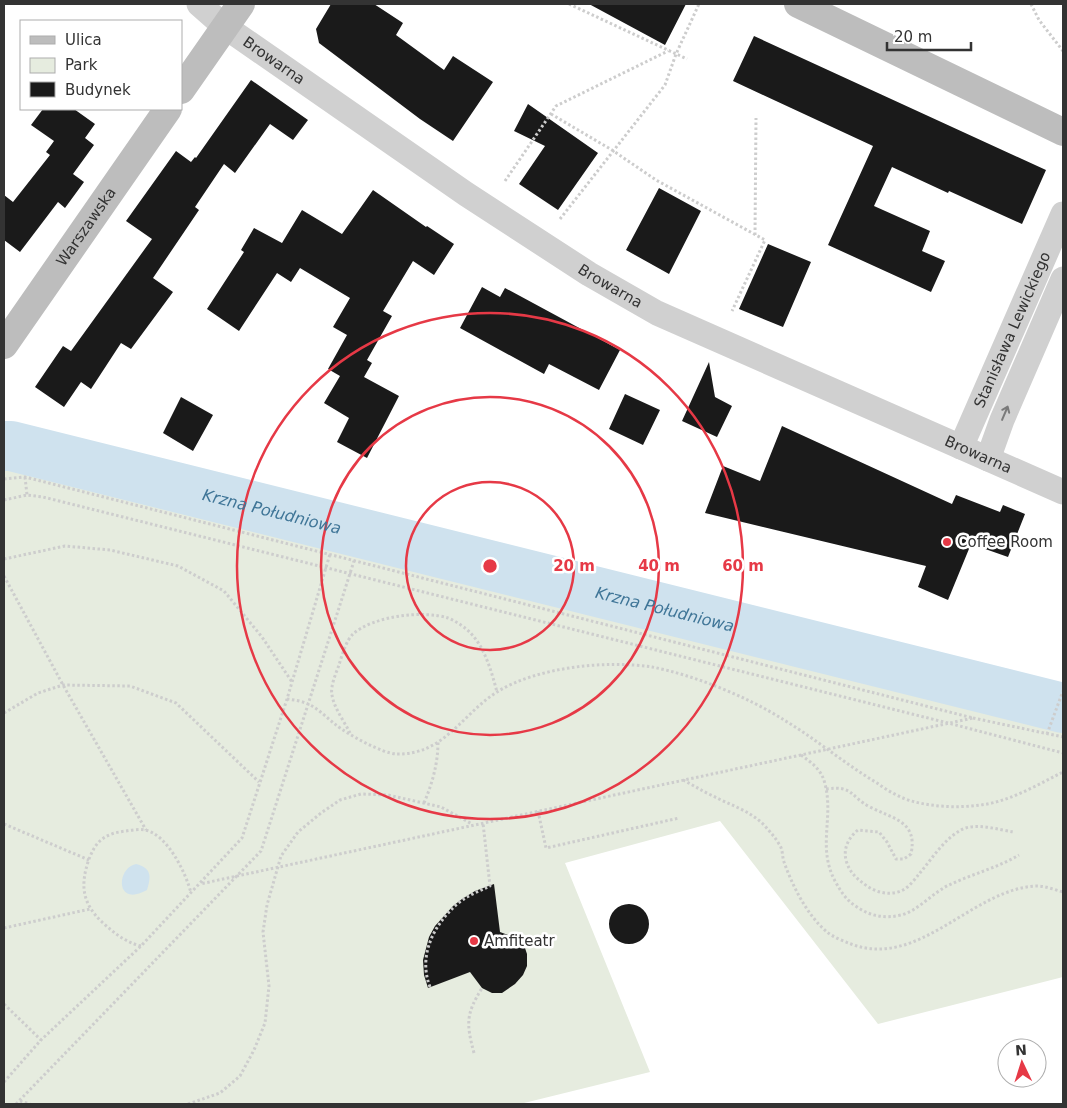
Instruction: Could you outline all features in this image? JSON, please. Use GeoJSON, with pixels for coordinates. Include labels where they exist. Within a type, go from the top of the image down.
{"type":"FeatureCollection","features":[{"type":"Feature","properties":{"kind":"main road"},"geometry":{"type":"LineString","coordinates":[[182,89],[240,4]]}},
{"type":"Feature","properties":{"kind":"main road"},"geometry":{"type":"LineString","coordinates":[[798,4],[831,11],[1063,132]]}},
{"type":"Feature","properties":{"kind":"main road","name":"Warszawska"},"geometry":{"type":"LineString","coordinates":[[4,345],[167,110]]}},
{"type":"Feature","properties":{"kind":"street","name":"Browarna"},"geometry":{"type":"LineString","coordinates":[[199,4],[224,26],[466,194],[589,274],[657,314],[1063,492]]}},
{"type":"Feature","properties":{"kind":"street","name":"Stanisława Lewickiego"},"geometry":{"type":"LineString","coordinates":[[962,447],[1063,214]]}},
{"type":"Feature","properties":{"kind":"street","name":"Stanisława Lewickiego"},"geometry":{"type":"LineString","coordinates":[[988,459],[1002,420],[1063,279]]}},
{"type":"Feature","properties":{"kind":"path"},"geometry":{"type":"LineString","coordinates":[[569,4],[687,59]]}},
{"type":"Feature","properties":{"kind":"path"},"geometry":{"type":"LineString","coordinates":[[560,218],[664,85],[699,4]]}},
{"type":"Feature","properties":{"kind":"path"},"geometry":{"type":"LineString","coordinates":[[1030,4],[1039,20],[1063,51]]}},
{"type":"Feature","properties":{"kind":"path"},"geometry":{"type":"LineString","coordinates":[[505,181],[556,106],[668,51]]}},
{"type":"Feature","properties":{"kind":"path"},"geometry":{"type":"LineString","coordinates":[[551,114],[612,150],[656,180],[765,240],[732,312]]}},
{"type":"Feature","properties":{"kind":"path"},"geometry":{"type":"LineString","coordinates":[[755,235],[756,118]]}},
{"type":"Feature","properties":{"kind":"path"},"geometry":{"type":"LineString","coordinates":[[4,480],[25,477],[972,718],[1063,738]]}},
{"type":"Feature","properties":{"kind":"path"},"geometry":{"type":"LineString","coordinates":[[25,477],[27,495]]}},
{"type":"Feature","properties":{"kind":"path"},"geometry":{"type":"LineString","coordinates":[[4,500],[27,495],[43,496],[948,722],[1063,753]]}},
{"type":"Feature","properties":{"kind":"path"},"geometry":{"type":"LineString","coordinates":[[4,559],[65,546],[110,550],[178,566],[224,591],[262,637],[292,682]]}},
{"type":"Feature","properties":{"kind":"path"},"geometry":{"type":"LineString","coordinates":[[4,1082],[41,1040],[141,946],[242,838],[287,699],[330,554]]}},
{"type":"Feature","properties":{"kind":"path"},"geometry":{"type":"LineString","coordinates":[[16,1104],[261,851],[354,560]]}},
{"type":"Feature","properties":{"kind":"path"},"geometry":{"type":"LineString","coordinates":[[4,576],[63,685],[146,830]]}},
{"type":"Feature","properties":{"kind":"path"},"geometry":{"type":"LineString","coordinates":[[351,734],[331,693],[351,636],[364,625],[383,619],[404,616],[449,618],[466,628],[483,652],[497,692]]}},
{"type":"Feature","properties":{"kind":"path"},"geometry":{"type":"LineString","coordinates":[[287,699],[308,704],[338,727],[377,749],[395,755],[411,754],[429,748],[445,738],[497,692],[520,682],[578,666],[617,664],[653,668],[722,689],[784,720],[882,787],[914,802],[947,806],[980,806],[1003,801],[1063,772]]}},
{"type":"Feature","properties":{"kind":"path"},"geometry":{"type":"LineString","coordinates":[[4,713],[38,693],[63,685],[130,686],[176,703],[260,782]]}},
{"type":"Feature","properties":{"kind":"path"},"geometry":{"type":"LineString","coordinates":[[1047,734],[1063,691]]}},
{"type":"Feature","properties":{"kind":"path"},"geometry":{"type":"LineString","coordinates":[[200,884],[972,718]]}},
{"type":"Feature","properties":{"kind":"path"},"geometry":{"type":"LineString","coordinates":[[424,803],[434,773],[438,742]]}},
{"type":"Feature","properties":{"kind":"path"},"geometry":{"type":"LineString","coordinates":[[801,754],[822,775],[826,789],[828,803],[826,852],[828,865],[841,892],[852,904],[866,913],[881,917],[901,915],[920,906],[932,894],[948,885],[1005,864],[1019,855]]}},
{"type":"Feature","properties":{"kind":"path"},"geometry":{"type":"LineString","coordinates":[[682,780],[748,813],[763,824],[780,845],[784,861],[804,904],[817,922],[828,934],[852,945],[874,948],[895,947],[914,941],[939,930],[988,901],[1012,891],[1038,886],[1063,892]]}},
{"type":"Feature","properties":{"kind":"path"},"geometry":{"type":"LineString","coordinates":[[826,789],[839,787],[849,791],[868,807],[903,823],[910,832],[913,844],[911,854],[904,859],[896,859],[879,832],[858,830],[850,836],[845,855],[848,868],[856,879],[877,892],[888,893],[903,890],[914,881],[934,854],[962,829],[976,827],[1014,832]]}},
{"type":"Feature","properties":{"kind":"path"},"geometry":{"type":"LineString","coordinates":[[188,1104],[220,1093],[240,1076],[254,1050],[265,1023],[269,986],[263,932],[267,905],[281,856],[298,832],[340,800],[361,794],[388,795],[424,803],[441,808],[473,825]]}},
{"type":"Feature","properties":{"kind":"path"},"geometry":{"type":"LineString","coordinates":[[538,811],[546,848],[679,818]]}},
{"type":"Feature","properties":{"kind":"path"},"geometry":{"type":"LineString","coordinates":[[430,987],[426,974],[425,957],[436,929],[457,904],[490,886],[483,823]]}},
{"type":"Feature","properties":{"kind":"path"},"geometry":{"type":"LineString","coordinates":[[4,824],[89,860]]}},
{"type":"Feature","properties":{"kind":"path"},"geometry":{"type":"LineString","coordinates":[[141,946],[122,939],[90,909],[83,885],[89,860],[95,847],[109,835],[117,832],[146,830],[154,834],[172,851],[184,872],[191,893]]}},
{"type":"Feature","properties":{"kind":"path"},"geometry":{"type":"LineString","coordinates":[[4,928],[90,909]]}},
{"type":"Feature","properties":{"kind":"path"},"geometry":{"type":"LineString","coordinates":[[474,1053],[468,1030],[470,1010],[482,988]]}},
{"type":"Feature","properties":{"kind":"path"},"geometry":{"type":"LineString","coordinates":[[4,1004],[41,1040]]}},
{"type":"Feature","properties":{"kind":"path"},"geometry":{"type":"LineString","coordinates":[[20,1101],[30,1104]]}},
{"type":"Feature","properties":{"kind":"green space"},"geometry":{"type":"Polygon","coordinates":[[[4,467],[1063,722],[1063,977],[878,1024],[720,821],[565,863],[650,1072],[520,1104],[4,1104],[4,467]]]}},
{"type":"Feature","properties":{"kind":"water"},"geometry":{"type":"Polygon","coordinates":[[[136,864],[148,871],[147,890],[137,894],[129,894],[124,891],[122,879],[129,867],[136,864]]]}},
{"type":"Feature","properties":{"kind":"building"},"geometry":{"type":"Polygon","coordinates":[[[331,4],[374,4],[403,23],[396,35],[444,70],[453,56],[493,82],[453,141],[420,119],[319,43],[316,29],[331,4]]]}},
{"type":"Feature","properties":{"kind":"building"},"geometry":{"type":"Polygon","coordinates":[[[589,4],[686,4],[665,45],[589,4]]]}},
{"type":"Feature","properties":{"kind":"building"},"geometry":{"type":"Polygon","coordinates":[[[754,36],[1046,170],[1022,224],[892,167],[874,206],[930,231],[922,251],[945,261],[931,292],[828,245],[873,146],[733,81],[754,36]]]}},
{"type":"Feature","properties":{"kind":"building"},"geometry":{"type":"Polygon","coordinates":[[[251,80],[308,120],[293,140],[270,124],[235,173],[224,164],[195,207],[199,210],[153,278],[173,292],[131,349],[121,343],[91,389],[81,382],[64,407],[35,387],[63,346],[71,351],[152,239],[126,221],[176,151],[191,162],[196,158],[251,80]]]}},
{"type":"Feature","properties":{"kind":"building"},"geometry":{"type":"Polygon","coordinates":[[[528,104],[598,153],[558,210],[519,184],[545,146],[514,131],[528,104]]]}},
{"type":"Feature","properties":{"kind":"building"},"geometry":{"type":"Polygon","coordinates":[[[42,110],[75,110],[95,124],[85,138],[94,145],[73,174],[84,182],[65,208],[58,202],[20,252],[4,240],[4,195],[13,202],[50,155],[46,152],[54,141],[31,125],[42,110]]]}},
{"type":"Feature","properties":{"kind":"building"},"geometry":{"type":"Polygon","coordinates":[[[659,188],[701,211],[669,274],[626,250],[659,188]]]}},
{"type":"Feature","properties":{"kind":"building"},"geometry":{"type":"Polygon","coordinates":[[[373,190],[454,244],[434,275],[413,261],[383,311],[392,316],[367,360],[372,363],[364,377],[399,396],[367,458],[337,442],[349,418],[324,403],[340,376],[328,369],[347,335],[333,327],[350,298],[300,268],[291,282],[277,273],[239,331],[207,309],[244,252],[241,250],[254,228],[282,243],[302,210],[342,234],[373,190]]]}},
{"type":"Feature","properties":{"kind":"building"},"geometry":{"type":"Polygon","coordinates":[[[768,244],[811,262],[783,327],[739,309],[768,244]]]}},
{"type":"Feature","properties":{"kind":"building"},"geometry":{"type":"Polygon","coordinates":[[[482,287],[500,297],[505,288],[620,350],[599,390],[549,364],[544,374],[460,328],[482,287]]]}},
{"type":"Feature","properties":{"kind":"building"},"geometry":{"type":"Polygon","coordinates":[[[709,362],[715,397],[732,406],[717,437],[682,421],[709,362]]]}},
{"type":"Feature","properties":{"kind":"building"},"geometry":{"type":"Polygon","coordinates":[[[625,394],[660,410],[643,445],[609,429],[625,394]]]}},
{"type":"Feature","properties":{"kind":"building"},"geometry":{"type":"Polygon","coordinates":[[[181,397],[213,415],[193,451],[163,433],[181,397]]]}},
{"type":"Feature","properties":{"kind":"building"},"geometry":{"type":"Polygon","coordinates":[[[782,426],[952,504],[956,495],[1000,512],[1003,505],[1025,514],[1008,557],[971,544],[948,600],[918,587],[926,566],[705,513],[723,466],[760,481],[782,426]]]}},
{"type":"Feature","properties":{"kind":"building","name":"Amfiteatr"},"geometry":{"type":"Polygon","coordinates":[[[494,884],[500,932],[516,938],[524,945],[527,954],[527,966],[523,975],[515,984],[502,993],[492,993],[482,988],[470,972],[428,988],[424,975],[423,960],[429,937],[435,926],[462,899],[475,891],[494,884]]]}},
{"type":"Feature","properties":{"kind":"building"},"geometry":{"type":"Polygon","coordinates":[[[633,904],[640,907],[646,913],[649,924],[648,932],[640,941],[633,944],[625,944],[618,941],[610,932],[609,920],[612,913],[621,905],[633,904]]]}},
{"type":"Feature","properties":{"kind":"waterway","name":"Krzna Południowa"},"geometry":{"type":"LineString","coordinates":[[4,446],[11,446],[1063,708]]}},
{"type":"Feature","properties":{"kind":"place","name":"Coffee Room"},"geometry":{"type":"Point","coordinates":[947,542]}},
{"type":"Feature","properties":{"kind":"place","name":"Amfiteatr"},"geometry":{"type":"Point","coordinates":[474,941]}}]}
